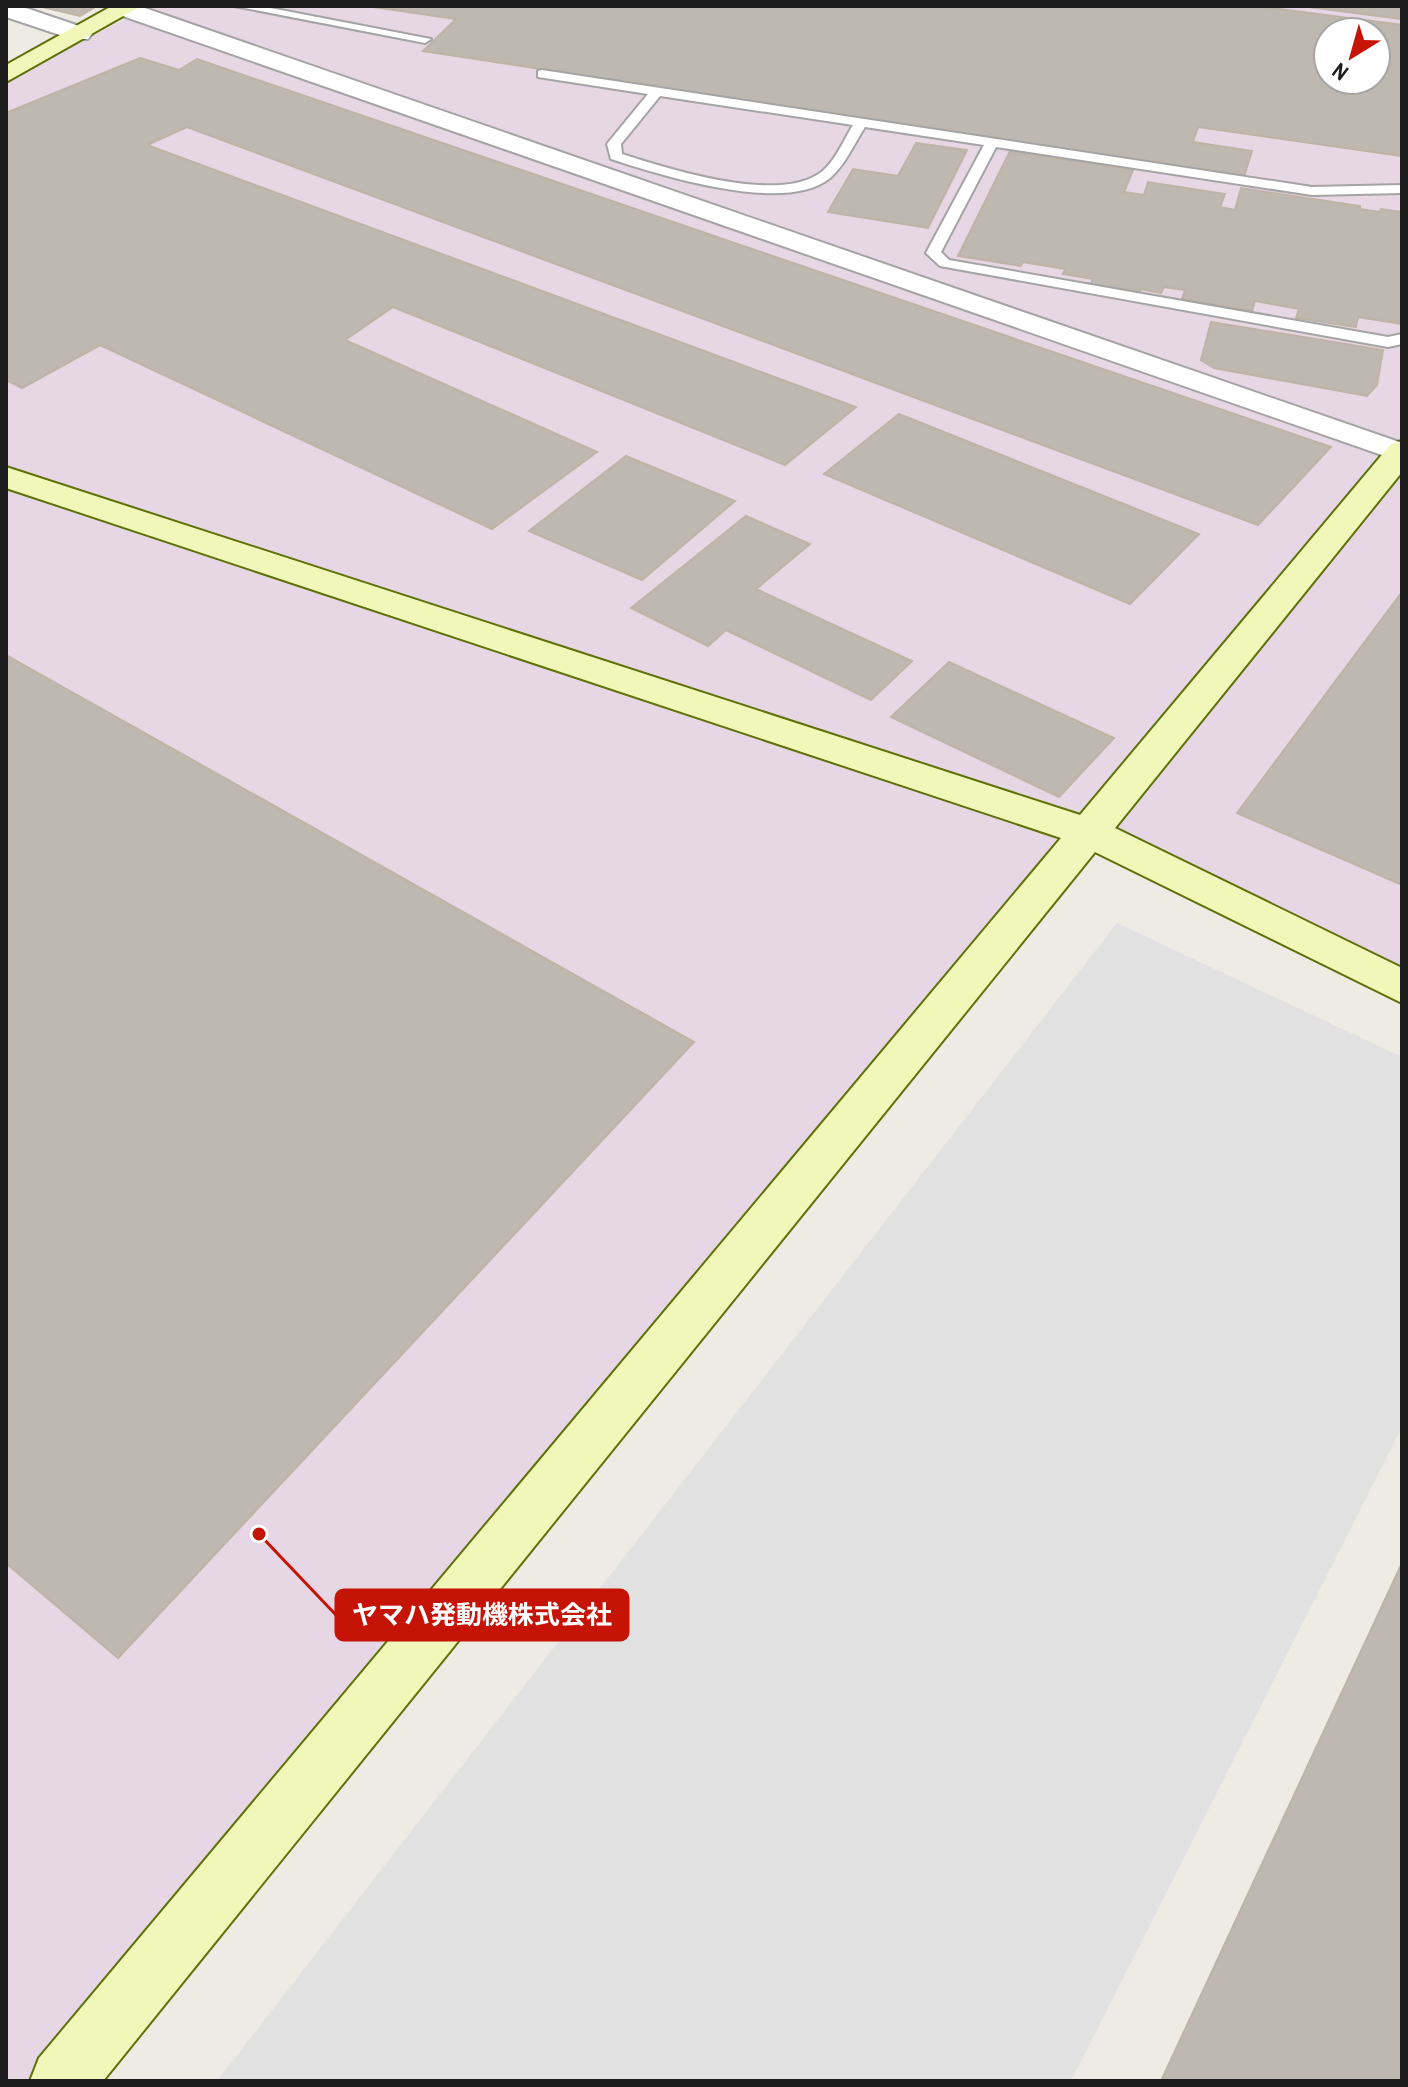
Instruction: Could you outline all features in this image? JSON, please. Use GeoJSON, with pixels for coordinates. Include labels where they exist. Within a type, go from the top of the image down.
{"type":"FeatureCollection","features":[{"type":"Feature","properties":{"kind":"street"},"geometry":{"type":"LineString","coordinates":[[6,75],[127,7],[1401,452],[62,2081]]}},
{"type":"Feature","properties":{"kind":"street"},"geometry":{"type":"LineString","coordinates":[[6,9],[80,34]]}},
{"type":"Feature","properties":{"kind":"street"},"geometry":{"type":"LineString","coordinates":[[6,477],[1088,832],[1402,987]]}},
{"type":"Feature","properties":{"kind":"lane"},"geometry":{"type":"LineString","coordinates":[[240,6],[425,39]]}},
{"type":"Feature","properties":{"kind":"lane"},"geometry":{"type":"LineString","coordinates":[[542,74],[1312,191],[1402,189]]}},
{"type":"Feature","properties":{"kind":"lane"},"geometry":{"type":"LineString","coordinates":[[656,92],[614,144],[616,156],[682,177],[732,186],[803,186],[822,178],[861,123]]}},
{"type":"Feature","properties":{"kind":"lane"},"geometry":{"type":"LineString","coordinates":[[992,142],[933,253],[945,263],[1388,342],[1402,339]]}},
{"type":"Feature","properties":{"kind":"shaded area"},"geometry":{"type":"Polygon","coordinates":[[[150,6],[1402,6],[1402,987],[1088,833],[61,2081],[6,2081],[6,81],[150,6]]]}},
{"type":"Feature","properties":{"kind":"shaded area"},"geometry":{"type":"Polygon","coordinates":[[[1117,923],[1402,1057],[1402,1427],[1071,2081],[217,2081],[1117,923]]]}},
{"type":"Feature","properties":{"kind":"building"},"geometry":{"type":"Polygon","coordinates":[[[38,6],[97,6],[80,16],[38,6]]]}},
{"type":"Feature","properties":{"kind":"building"},"geometry":{"type":"Polygon","coordinates":[[[366,6],[1257,6],[1333,16],[1312,16],[1312,96],[1392,96],[1392,24],[1402,25],[1402,156],[1198,127],[1193,142],[1252,151],[1244,177],[423,51],[456,19],[366,6]]]}},
{"type":"Feature","properties":{"kind":"building"},"geometry":{"type":"Polygon","coordinates":[[[1301,6],[1402,6],[1402,19],[1301,6]]]}},
{"type":"Feature","properties":{"kind":"building"},"geometry":{"type":"Polygon","coordinates":[[[140,58],[179,70],[197,59],[1331,447],[1258,525],[187,127],[147,145],[856,407],[785,465],[393,307],[345,340],[597,452],[492,529],[100,345],[22,388],[6,380],[6,113],[140,58]]]}},
{"type":"Feature","properties":{"kind":"building"},"geometry":{"type":"Polygon","coordinates":[[[916,143],[967,150],[928,228],[828,212],[853,169],[898,176],[916,143]]]}},
{"type":"Feature","properties":{"kind":"building"},"geometry":{"type":"Polygon","coordinates":[[[1010,151],[1133,170],[1124,192],[1144,195],[1148,182],[1225,194],[1220,207],[1235,210],[1241,188],[1360,206],[1360,209],[1380,212],[1381,209],[1402,212],[1402,324],[1358,317],[1356,327],[1296,318],[1299,309],[1255,301],[1252,311],[1182,299],[1185,290],[1164,287],[1161,293],[1141,289],[1139,294],[1079,284],[1091,283],[1093,279],[1063,274],[1065,269],[958,256],[1010,151]]]}},
{"type":"Feature","properties":{"kind":"building"},"geometry":{"type":"Polygon","coordinates":[[[1211,322],[1383,350],[1377,385],[1367,396],[1214,368],[1201,360],[1211,322]]]}},
{"type":"Feature","properties":{"kind":"building"},"geometry":{"type":"Polygon","coordinates":[[[899,414],[1199,534],[1130,604],[824,474],[899,414]]]}},
{"type":"Feature","properties":{"kind":"building"},"geometry":{"type":"Polygon","coordinates":[[[626,456],[735,501],[642,580],[529,531],[626,456]]]}},
{"type":"Feature","properties":{"kind":"building"},"geometry":{"type":"Polygon","coordinates":[[[746,516],[810,544],[756,589],[912,661],[871,700],[726,630],[708,646],[631,608],[746,516]]]}},
{"type":"Feature","properties":{"kind":"building"},"geometry":{"type":"Polygon","coordinates":[[[1402,592],[1402,885],[1237,813],[1402,592]]]}},
{"type":"Feature","properties":{"kind":"building"},"geometry":{"type":"Polygon","coordinates":[[[6,655],[694,1042],[118,1658],[6,1563],[6,655]]]}},
{"type":"Feature","properties":{"kind":"building"},"geometry":{"type":"Polygon","coordinates":[[[949,662],[1114,738],[1059,797],[891,717],[949,662]]]}},
{"type":"Feature","properties":{"kind":"building"},"geometry":{"type":"Polygon","coordinates":[[[1402,1563],[1402,2081],[1161,2081],[1402,1563]]]}},
{"type":"Feature","properties":{"kind":"place","name":"ヤマハ発動機株式会社"},"geometry":{"type":"Point","coordinates":[259,1534]}}]}
